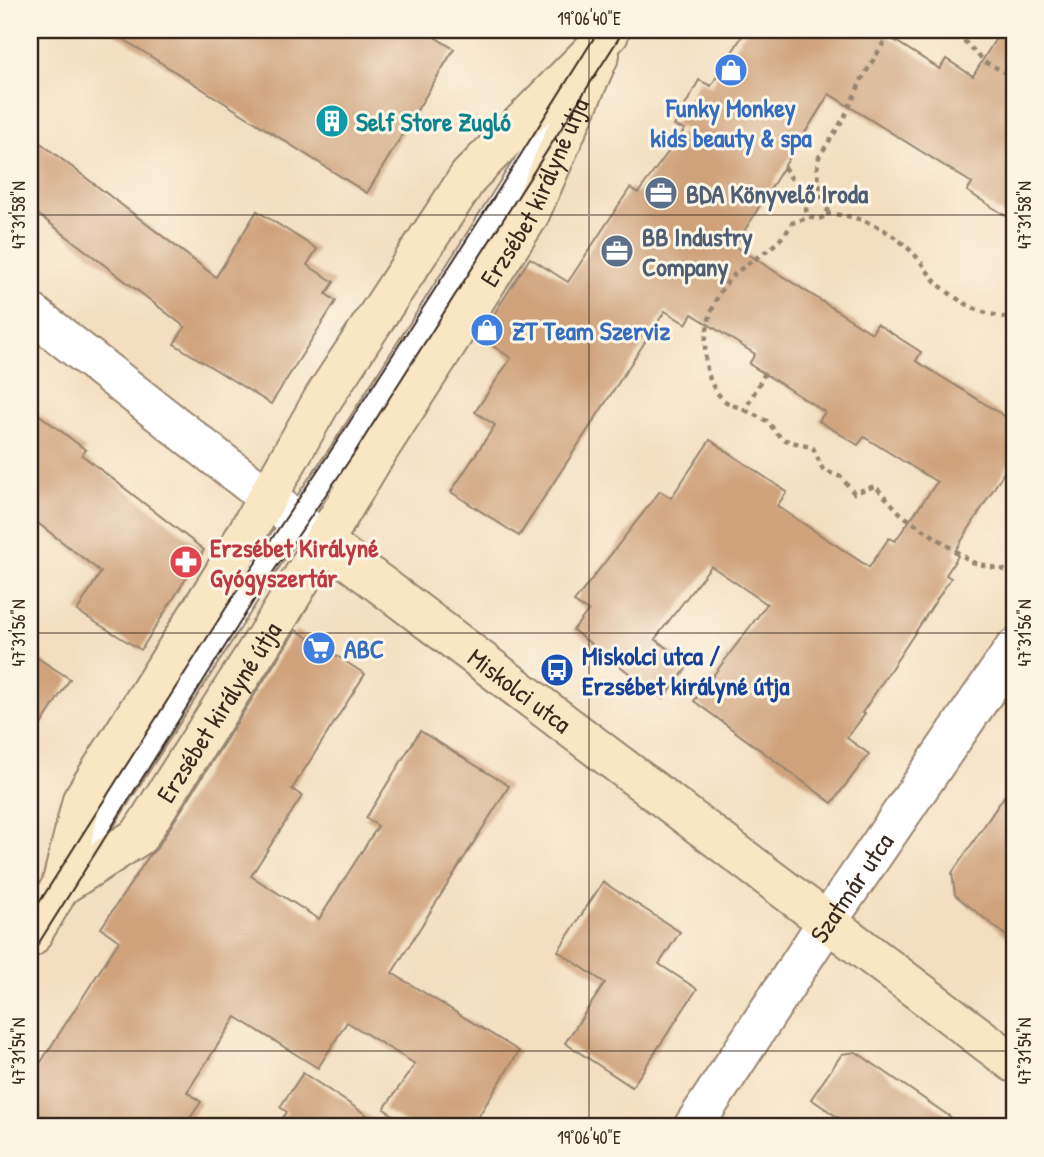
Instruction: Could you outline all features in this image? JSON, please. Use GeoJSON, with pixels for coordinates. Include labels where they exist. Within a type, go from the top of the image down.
{"type":"FeatureCollection","features":[{"type":"Feature","properties":{"kind":"street","name":"Erzsébet királyné útja"},"geometry":{"type":"LineString","coordinates":[[30,938],[61,886],[82,800],[223,575],[324,397],[469,176],[610,32]]}},
{"type":"Feature","properties":{"kind":"street","name":"Erzsébet királyné útja"},"geometry":{"type":"LineString","coordinates":[[61,886],[139,836],[310,531],[529,216],[610,32]]}},
{"type":"Feature","properties":{"kind":"street","name":"Miskolci utca"},"geometry":{"type":"LineString","coordinates":[[30,312],[310,531],[1014,1063]]}},
{"type":"Feature","properties":{"kind":"street","name":"Szatmár utca"},"geometry":{"type":"LineString","coordinates":[[693,1127],[827,922],[1014,649]]}},
{"type":"Feature","properties":{"kind":"path"},"geometry":{"type":"LineString","coordinates":[[826,214],[827,204],[822,199],[817,169],[819,157],[844,118],[862,79],[887,37],[914,30]]}},
{"type":"Feature","properties":{"kind":"path"},"geometry":{"type":"LineString","coordinates":[[926,30],[960,37],[985,62],[1014,77]]}},
{"type":"Feature","properties":{"kind":"path"},"geometry":{"type":"LineString","coordinates":[[784,167],[807,203]]}},
{"type":"Feature","properties":{"kind":"path"},"geometry":{"type":"LineString","coordinates":[[810,217],[806,211],[807,203],[812,198],[822,199]]}},
{"type":"Feature","properties":{"kind":"path"},"geometry":{"type":"LineString","coordinates":[[1014,320],[978,310],[957,297],[937,283],[912,252],[891,234],[865,221],[842,214],[826,214],[820,219],[810,217],[792,223],[786,236],[774,248],[729,280],[713,302],[704,356],[710,382],[725,400],[767,421],[782,439],[813,448],[823,470],[841,477],[854,493],[875,486],[902,515],[972,562],[1014,575]]}},
{"type":"Feature","properties":{"kind":"path"},"geometry":{"type":"LineString","coordinates":[[745,410],[765,373]]}},
{"type":"Feature","properties":{"kind":"building","name":"Self Store Zugló"},"geometry":{"type":"Polygon","coordinates":[[[109,30],[423,30],[454,49],[367,193],[109,30]]]}},
{"type":"Feature","properties":{"kind":"building"},"geometry":{"type":"Polygon","coordinates":[[[746,30],[878,30],[940,69],[946,59],[973,76],[1001,30],[1014,30],[1014,221],[967,191],[972,183],[829,94],[735,246],[872,333],[877,324],[921,352],[916,361],[1014,422],[1014,456],[954,553],[958,556],[946,575],[951,578],[847,738],[869,754],[832,803],[694,701],[767,604],[711,566],[655,639],[689,665],[663,699],[573,630],[588,611],[574,602],[660,491],[671,498],[710,440],[787,492],[777,506],[869,567],[889,538],[895,541],[937,482],[864,437],[858,445],[819,421],[825,412],[749,364],[755,354],[692,314],[686,324],[665,311],[519,536],[451,492],[495,425],[475,412],[511,358],[479,337],[530,258],[568,282],[630,188],[638,193],[685,129],[674,126],[699,80],[711,86],[746,30]]]}},
{"type":"Feature","properties":{"kind":"building"},"geometry":{"type":"Polygon","coordinates":[[[30,135],[216,277],[257,211],[317,249],[307,265],[334,282],[326,294],[336,301],[271,404],[174,344],[185,327],[30,208],[30,135]]]}},
{"type":"Feature","properties":{"kind":"building"},"geometry":{"type":"Polygon","coordinates":[[[30,408],[86,450],[82,455],[204,550],[141,650],[77,611],[101,572],[30,517],[30,408]]]}},
{"type":"Feature","properties":{"kind":"building"},"geometry":{"type":"Polygon","coordinates":[[[296,630],[365,674],[292,789],[302,796],[251,876],[319,919],[378,826],[366,818],[420,731],[509,786],[392,973],[519,1051],[472,1127],[411,1127],[384,1109],[415,1064],[347,1022],[318,1068],[236,1017],[187,1092],[201,1102],[184,1127],[30,1127],[30,1079],[119,941],[101,928],[157,848],[296,630]]]}},
{"type":"Feature","properties":{"kind":"building"},"geometry":{"type":"Polygon","coordinates":[[[30,653],[70,679],[30,742],[30,653]]]}},
{"type":"Feature","properties":{"kind":"building"},"geometry":{"type":"Polygon","coordinates":[[[1014,782],[1014,942],[955,895],[952,873],[1014,782]]]}},
{"type":"Feature","properties":{"kind":"building"},"geometry":{"type":"Polygon","coordinates":[[[603,882],[680,932],[659,964],[697,989],[632,1087],[565,1043],[605,983],[558,951],[603,882]]]}},
{"type":"Feature","properties":{"kind":"building"},"geometry":{"type":"Polygon","coordinates":[[[856,1052],[965,1127],[852,1127],[811,1099],[842,1054],[856,1052]]]}},
{"type":"Feature","properties":{"kind":"building"},"geometry":{"type":"Polygon","coordinates":[[[303,1073],[385,1127],[276,1127],[287,1112],[280,1107],[303,1073]]]}},
{"type":"Feature","properties":{"kind":"tram line"},"geometry":{"type":"LineString","coordinates":[[30,917],[599,30]]}},
{"type":"Feature","properties":{"kind":"tram line"},"geometry":{"type":"LineString","coordinates":[[30,957],[256,597],[355,452],[624,30]]}},
{"type":"Feature","properties":{"kind":"place","name":"Funky Monkey kids beauty & spa"},"geometry":{"type":"Point","coordinates":[731,70]}},
{"type":"Feature","properties":{"kind":"place","name":"Self Store Zugló"},"geometry":{"type":"Point","coordinates":[332,121]}},
{"type":"Feature","properties":{"kind":"place","name":"BDA Könyvelő Iroda"},"geometry":{"type":"Point","coordinates":[661,193]}},
{"type":"Feature","properties":{"kind":"place","name":"BB Industry Company"},"geometry":{"type":"Point","coordinates":[617,251]}},
{"type":"Feature","properties":{"kind":"place","name":"ZT Team Szerviz"},"geometry":{"type":"Point","coordinates":[487,330]}},
{"type":"Feature","properties":{"kind":"place","name":"Erzsébet Királyné Gyógyszertár"},"geometry":{"type":"Point","coordinates":[186,562]}},
{"type":"Feature","properties":{"kind":"place","name":"ABC"},"geometry":{"type":"Point","coordinates":[319,648]}},
{"type":"Feature","properties":{"kind":"place","name":"Miskolci utca / Erzsébet királyné útja"},"geometry":{"type":"Point","coordinates":[557,670]}}]}
